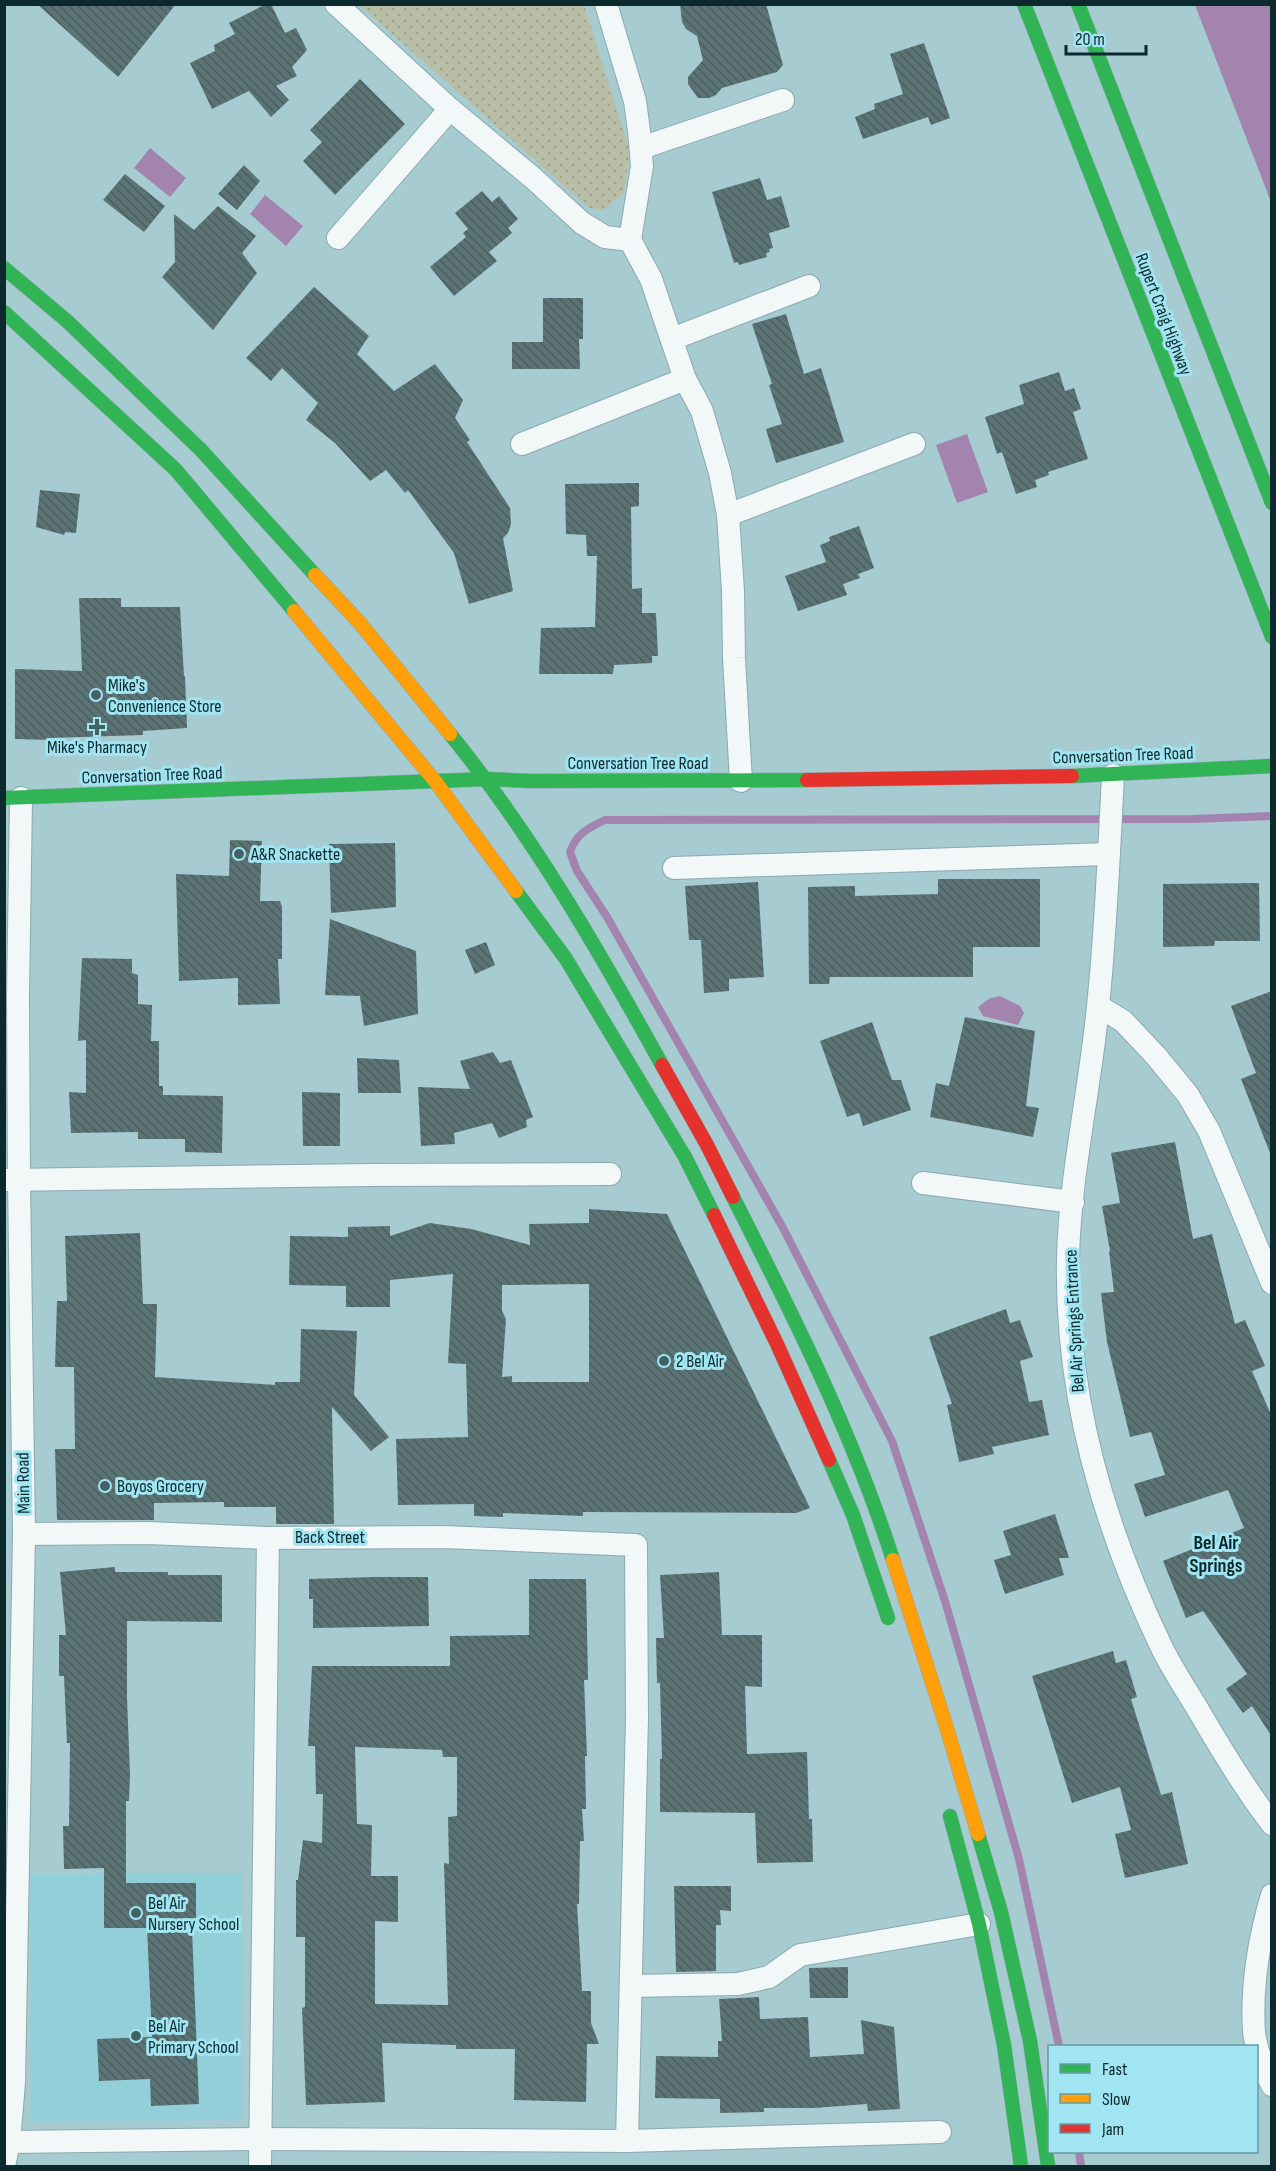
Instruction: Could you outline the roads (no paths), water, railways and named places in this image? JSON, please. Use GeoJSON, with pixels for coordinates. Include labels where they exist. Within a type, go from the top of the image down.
{"type":"FeatureCollection","features":[{"type":"Feature","properties":{"kind":"main road","name":"Rupert Craig Highway"},"geometry":{"type":"LineString","coordinates":[[1024,4],[1272,637]]}},
{"type":"Feature","properties":{"kind":"main road","name":"Rupert Craig Highway"},"geometry":{"type":"LineString","coordinates":[[1078,4],[1272,503]]}},
{"type":"Feature","properties":{"kind":"main road"},"geometry":{"type":"LineString","coordinates":[[4,268],[67,321],[201,450],[359,622],[486,779],[595,944],[706,1145],[802,1334],[876,1507],[948,1732],[1001,1912],[1030,2041],[1048,2166]]}},
{"type":"Feature","properties":{"kind":"main road"},"geometry":{"type":"LineString","coordinates":[[4,312],[176,470],[435,781],[566,958],[685,1157],[777,1344],[853,1515],[891,1626]]}},
{"type":"Feature","properties":{"kind":"main road","name":"Conversation Tree Road"},"geometry":{"type":"LineString","coordinates":[[13,798],[486,779],[531,782],[741,781],[1112,786],[1272,766]]}},
{"type":"Feature","properties":{"kind":"main road"},"geometry":{"type":"LineString","coordinates":[[947,1804],[979,1924],[1004,2045],[1022,2166]]}},
{"type":"Feature","properties":{"kind":"street"},"geometry":{"type":"LineString","coordinates":[[336,4],[450,109],[533,178],[582,223],[605,237],[630,240]]}},
{"type":"Feature","properties":{"kind":"street"},"geometry":{"type":"LineString","coordinates":[[606,4],[635,101],[641,148],[642,166],[630,240],[651,279],[685,379],[702,411],[720,473],[728,515],[741,781]]}},
{"type":"Feature","properties":{"kind":"street"},"geometry":{"type":"LineString","coordinates":[[641,148],[783,100]]}},
{"type":"Feature","properties":{"kind":"street"},"geometry":{"type":"LineString","coordinates":[[338,238],[450,109]]}},
{"type":"Feature","properties":{"kind":"street"},"geometry":{"type":"LineString","coordinates":[[672,339],[809,286]]}},
{"type":"Feature","properties":{"kind":"street"},"geometry":{"type":"LineString","coordinates":[[522,444],[685,379]]}},
{"type":"Feature","properties":{"kind":"street"},"geometry":{"type":"LineString","coordinates":[[728,515],[914,444]]}},
{"type":"Feature","properties":{"kind":"street","name":"Bel Air Springs Entrance"},"geometry":{"type":"LineString","coordinates":[[1112,786],[1098,1006],[1068,1258],[1072,1336],[1080,1412],[1104,1506],[1136,1591],[1162,1649],[1251,1798],[1272,1824]]}},
{"type":"Feature","properties":{"kind":"street","name":"Main Road"},"geometry":{"type":"LineString","coordinates":[[4,2166],[9,2142],[14,2071],[24,1534],[11,1179],[18,997],[13,798]]}},
{"type":"Feature","properties":{"kind":"street"},"geometry":{"type":"LineString","coordinates":[[674,868],[1109,846]]}},
{"type":"Feature","properties":{"kind":"street"},"geometry":{"type":"LineString","coordinates":[[1098,1006],[1123,1021],[1188,1095],[1209,1131],[1272,1282]]}},
{"type":"Feature","properties":{"kind":"street"},"geometry":{"type":"LineString","coordinates":[[11,1179],[382,1174],[609,1174]]}},
{"type":"Feature","properties":{"kind":"street"},"geometry":{"type":"LineString","coordinates":[[923,1183],[1073,1202]]}},
{"type":"Feature","properties":{"kind":"street","name":"Back Street"},"geometry":{"type":"LineString","coordinates":[[24,1534],[148,1533],[268,1538],[443,1537],[636,1545],[637,1718],[631,1986]]}},
{"type":"Feature","properties":{"kind":"street"},"geometry":{"type":"LineString","coordinates":[[260,2166],[268,1538]]}},
{"type":"Feature","properties":{"kind":"street"},"geometry":{"type":"LineString","coordinates":[[1257,2045],[1254,2034],[1254,1988],[1261,1932],[1272,1895]]}},
{"type":"Feature","properties":{"kind":"street"},"geometry":{"type":"LineString","coordinates":[[627,2141],[631,1986],[738,1984],[769,1977],[801,1955],[979,1924]]}},
{"type":"Feature","properties":{"kind":"street"},"geometry":{"type":"LineString","coordinates":[[1258,2047],[1272,2085]]}},
{"type":"Feature","properties":{"kind":"street"},"geometry":{"type":"LineString","coordinates":[[9,2142],[260,2139],[627,2141],[940,2132]]}},
{"type":"Feature","properties":{"kind":"waterway"},"geometry":{"type":"LineString","coordinates":[[1059,2045],[1019,1859],[945,1601],[892,1441],[783,1228],[607,917],[577,871],[570,852],[583,832],[605,820],[1193,819],[1272,816]]}},
{"type":"Feature","properties":{"kind":"waterway"},"geometry":{"type":"LineString","coordinates":[[1079,2153],[1081,2166]]}},
{"type":"Feature","properties":{"kind":"place","name":"Mike's Convenience Store"},"geometry":{"type":"Point","coordinates":[96,695]}},
{"type":"Feature","properties":{"kind":"place","name":"Mike's Pharmacy"},"geometry":{"type":"Point","coordinates":[97,727]}},
{"type":"Feature","properties":{"kind":"place","name":"A&R Snackette"},"geometry":{"type":"Point","coordinates":[239,854]}},
{"type":"Feature","properties":{"kind":"place","name":"2 Bel Air"},"geometry":{"type":"Point","coordinates":[664,1361]}},
{"type":"Feature","properties":{"kind":"place","name":"Boyos Grocery"},"geometry":{"type":"Point","coordinates":[105,1486]}},
{"type":"Feature","properties":{"kind":"place","name":"Bel Air Nursery School"},"geometry":{"type":"Point","coordinates":[136,1913]}},
{"type":"Feature","properties":{"kind":"place","name":"Bel Air Primary School"},"geometry":{"type":"Point","coordinates":[136,2036]}},
{"type":"Feature","properties":{"kind":"district","name":"Bel Air Springs"},"geometry":{"type":"Point","coordinates":[1216,1554]}}]}
